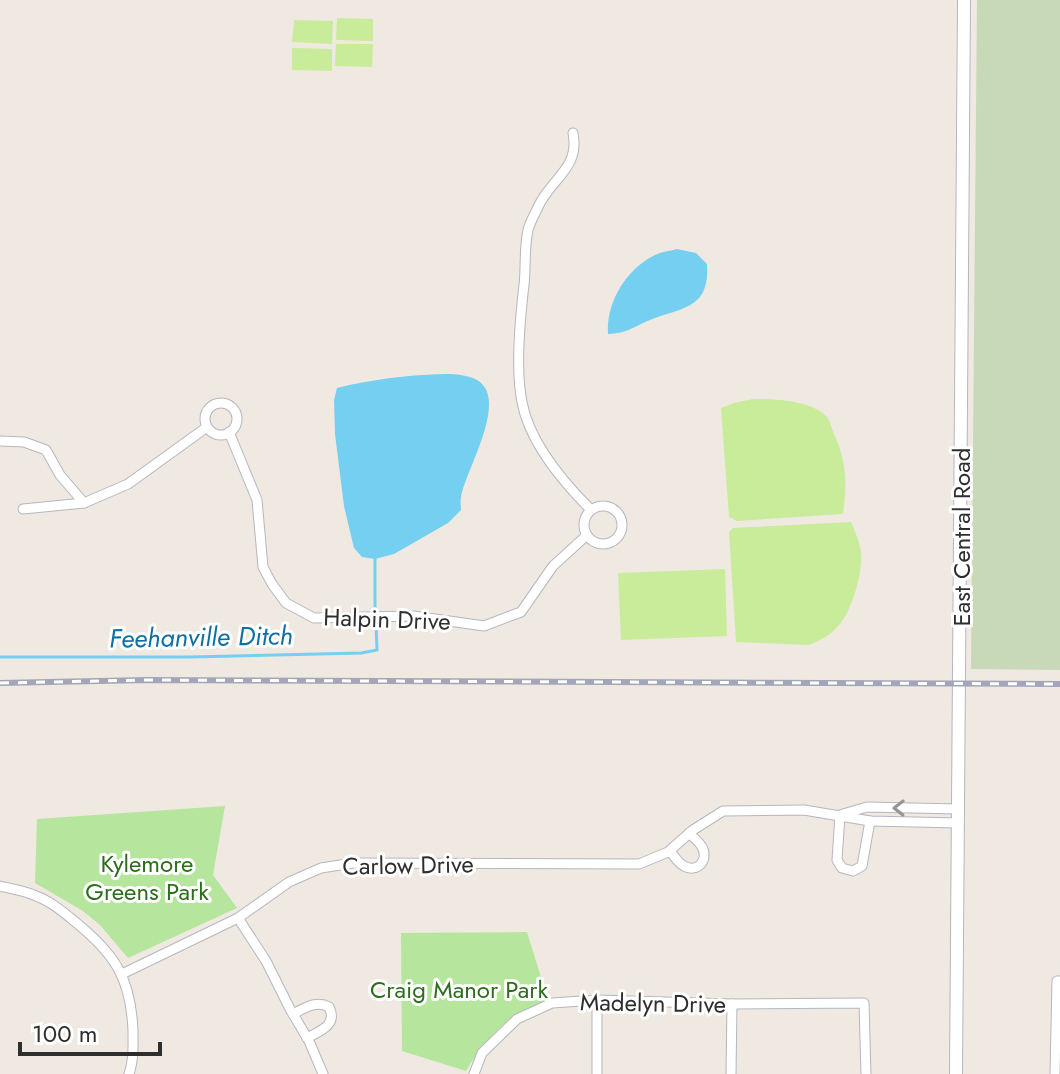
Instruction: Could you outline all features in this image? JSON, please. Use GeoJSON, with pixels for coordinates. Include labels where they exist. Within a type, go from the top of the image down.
{"type":"FeatureCollection","features":[{"type":"Feature","properties":{"kind":"main road","name":"East Central Road"},"geometry":{"type":"LineString","coordinates":[[956,1074],[964,0]]}},
{"type":"Feature","properties":{"kind":"street"},"geometry":{"type":"LineString","coordinates":[[573,133],[573,157],[567,169],[544,194],[528,230],[521,317],[520,383],[521,402],[538,445],[591,510]]}},
{"type":"Feature","properties":{"kind":"street"},"geometry":{"type":"LineString","coordinates":[[216,403],[225,403],[233,408],[237,416],[236,426],[229,432],[217,434],[207,427],[205,418],[208,409],[216,403]]}},
{"type":"Feature","properties":{"kind":"street"},"geometry":{"type":"LineString","coordinates":[[23,509],[84,503],[128,484],[207,427]]}},
{"type":"Feature","properties":{"kind":"street","name":"Halpin Drive"},"geometry":{"type":"LineString","coordinates":[[229,432],[257,500],[263,567],[286,603],[314,618],[414,616],[484,626],[521,612],[553,566],[587,535]]}},
{"type":"Feature","properties":{"kind":"street"},"geometry":{"type":"LineString","coordinates":[[0,441],[24,442],[46,450],[60,475],[84,503]]}},
{"type":"Feature","properties":{"kind":"street"},"geometry":{"type":"LineString","coordinates":[[603,506],[615,510],[621,528],[615,539],[603,544],[587,535],[584,519],[591,510],[603,506]]}},
{"type":"Feature","properties":{"kind":"street","name":"Carlow Drive"},"geometry":{"type":"LineString","coordinates":[[840,815],[867,807],[958,809]]}},
{"type":"Feature","properties":{"kind":"street","name":"Carlow Drive"},"geometry":{"type":"LineString","coordinates":[[122,974],[238,918],[289,882],[332,866],[353,863],[639,864],[670,851],[689,833],[723,811],[804,810],[870,821],[958,823]]}},
{"type":"Feature","properties":{"kind":"street"},"geometry":{"type":"LineString","coordinates":[[840,815],[837,860],[842,868],[853,871],[862,866],[870,821]]}},
{"type":"Feature","properties":{"kind":"street"},"geometry":{"type":"LineString","coordinates":[[670,851],[689,869],[702,864],[705,858],[703,848],[689,833]]}},
{"type":"Feature","properties":{"kind":"street"},"geometry":{"type":"LineString","coordinates":[[0,886],[36,896],[60,909],[103,945],[122,974],[130,997],[134,1058],[129,1074]]}},
{"type":"Feature","properties":{"kind":"street"},"geometry":{"type":"LineString","coordinates":[[238,918],[266,961],[323,1074]]}},
{"type":"Feature","properties":{"kind":"street"},"geometry":{"type":"LineString","coordinates":[[1055,1074],[1058,981]]}},
{"type":"Feature","properties":{"kind":"street"},"geometry":{"type":"LineString","coordinates":[[597,1000],[597,1074]]}},
{"type":"Feature","properties":{"kind":"street","name":"Madelyn Drive"},"geometry":{"type":"LineString","coordinates":[[474,1074],[482,1053],[517,1019],[552,1003],[597,1000],[732,1004],[864,1003],[866,1074]]}},
{"type":"Feature","properties":{"kind":"street"},"geometry":{"type":"LineString","coordinates":[[293,1014],[320,1003],[332,1012],[330,1024],[307,1038]]}},
{"type":"Feature","properties":{"kind":"street"},"geometry":{"type":"LineString","coordinates":[[731,1074],[732,1004]]}},
{"type":"Feature","properties":{"kind":"green space"},"geometry":{"type":"Polygon","coordinates":[[[977,0],[1060,0],[1060,670],[971,669],[977,0]]]}},
{"type":"Feature","properties":{"kind":"green space"},"geometry":{"type":"Polygon","coordinates":[[[337,18],[373,19],[373,41],[336,40],[337,18]]]}},
{"type":"Feature","properties":{"kind":"green space"},"geometry":{"type":"Polygon","coordinates":[[[294,20],[333,21],[332,44],[292,42],[294,20]]]}},
{"type":"Feature","properties":{"kind":"green space"},"geometry":{"type":"Polygon","coordinates":[[[336,44],[373,44],[372,67],[335,66],[336,44]]]}},
{"type":"Feature","properties":{"kind":"green space"},"geometry":{"type":"Polygon","coordinates":[[[292,48],[332,49],[332,71],[292,70],[292,48]]]}},
{"type":"Feature","properties":{"kind":"green space"},"geometry":{"type":"Polygon","coordinates":[[[753,399],[801,404],[827,418],[844,463],[843,514],[737,521],[729,517],[721,408],[753,399]]]}},
{"type":"Feature","properties":{"kind":"green space"},"geometry":{"type":"Polygon","coordinates":[[[851,522],[860,549],[860,570],[852,601],[836,629],[808,645],[736,642],[729,532],[733,528],[851,522]]]}},
{"type":"Feature","properties":{"kind":"green space"},"geometry":{"type":"Polygon","coordinates":[[[725,569],[727,636],[621,640],[618,573],[725,569]]]}},
{"type":"Feature","properties":{"kind":"green space","name":"Kylemore Greens Park"},"geometry":{"type":"Polygon","coordinates":[[[225,806],[213,875],[237,908],[128,958],[100,925],[83,911],[35,883],[37,819],[225,806]]]}},
{"type":"Feature","properties":{"kind":"green space","name":"Craig Manor Park"},"geometry":{"type":"Polygon","coordinates":[[[527,932],[548,1000],[500,1028],[466,1071],[402,1051],[401,933],[527,932]]]}},
{"type":"Feature","properties":{"kind":"water"},"geometry":{"type":"Polygon","coordinates":[[[677,249],[696,253],[707,264],[707,279],[699,298],[692,304],[626,331],[608,334],[610,311],[626,279],[653,256],[677,249]]]}},
{"type":"Feature","properties":{"kind":"water"},"geometry":{"type":"Polygon","coordinates":[[[446,374],[477,380],[486,389],[489,403],[483,436],[464,485],[461,510],[448,523],[394,554],[375,559],[362,557],[354,548],[344,506],[335,434],[334,400],[337,388],[391,378],[446,374]]]}},
{"type":"Feature","properties":{"kind":"waterway","name":"Feehanville Ditch"},"geometry":{"type":"LineString","coordinates":[[375,559],[375,609]]}},
{"type":"Feature","properties":{"kind":"waterway","name":"Feehanville Ditch"},"geometry":{"type":"LineString","coordinates":[[0,657],[361,653],[377,650],[376,625]]}},
{"type":"Feature","properties":{"kind":"railway"},"geometry":{"type":"LineString","coordinates":[[0,683],[147,680],[1060,684]]}}]}
